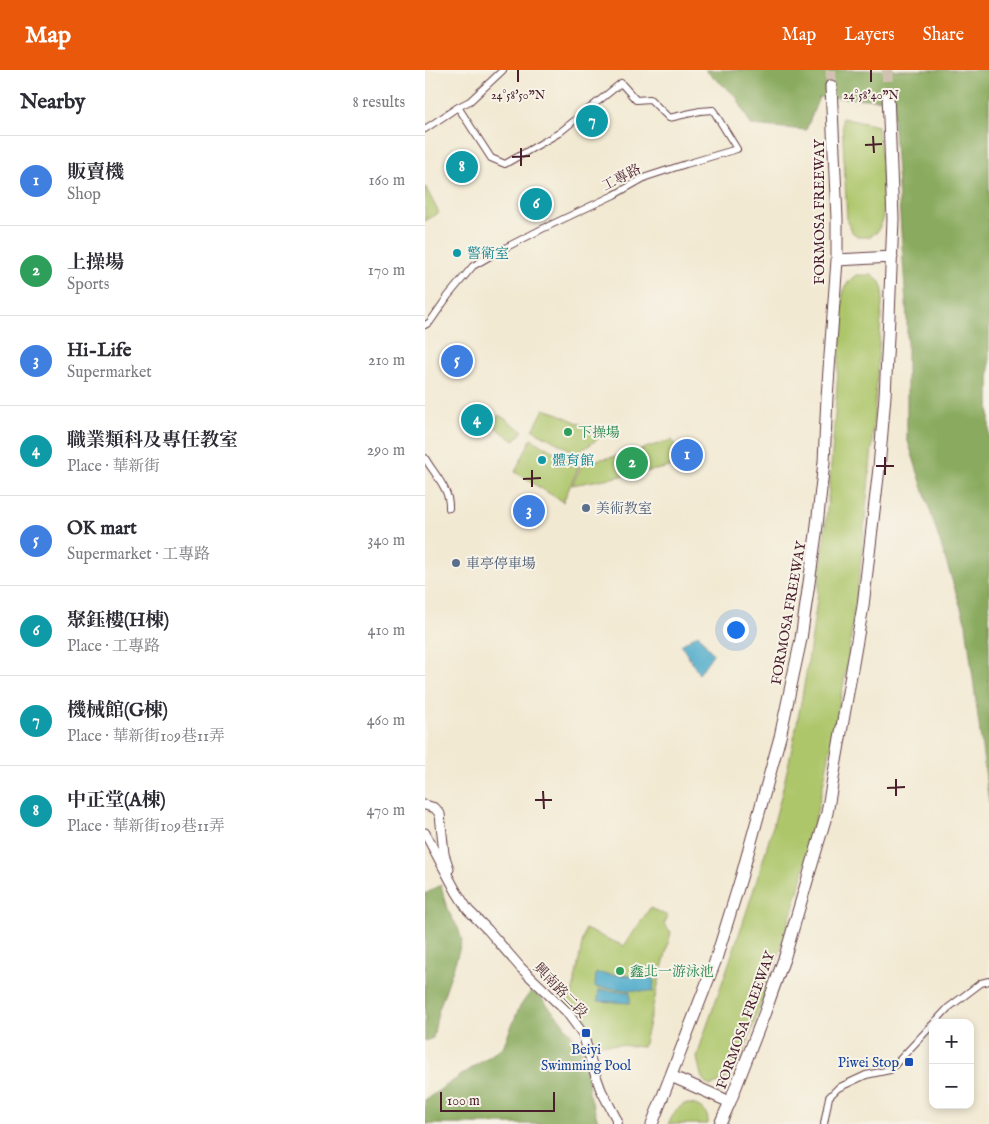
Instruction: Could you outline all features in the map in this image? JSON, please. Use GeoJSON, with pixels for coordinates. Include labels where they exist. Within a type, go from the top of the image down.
{"type":"FeatureCollection","features":[{"type":"Feature","properties":{"kind":"highway","name":"FORMOSA FREEWAY"},"geometry":{"type":"LineString","coordinates":[[652,1124],[715,962],[741,878],[781,733],[801,639],[824,462],[837,260],[831,86]]}},
{"type":"Feature","properties":{"kind":"highway","name":"FORMOSA FREEWAY"},"geometry":{"type":"LineString","coordinates":[[721,1124],[785,956],[827,813],[863,606],[879,468],[885,396],[892,257],[893,219],[888,94]]}},
{"type":"Feature","properties":{"kind":"highway"},"geometry":{"type":"LineString","coordinates":[[837,260],[892,257]]}},
{"type":"Feature","properties":{"kind":"highway"},"geometry":{"type":"LineString","coordinates":[[671,1076],[730,1102]]}},
{"type":"Feature","properties":{"kind":"street"},"geometry":{"type":"LineString","coordinates":[[425,129],[457,106],[470,101],[503,70]]}},
{"type":"Feature","properties":{"kind":"street","name":"工專路"},"geometry":{"type":"LineString","coordinates":[[425,325],[431,322],[448,296],[473,266],[501,250],[614,195],[645,177],[737,149],[713,110],[669,118],[650,99],[636,100],[621,83],[559,133],[505,164],[491,158],[457,106]]}},
{"type":"Feature","properties":{"kind":"street"},"geometry":{"type":"LineString","coordinates":[[425,458],[446,493],[449,508]]}},
{"type":"Feature","properties":{"kind":"street"},"geometry":{"type":"LineString","coordinates":[[425,805],[435,808],[440,814],[445,854],[456,891]]}},
{"type":"Feature","properties":{"kind":"street"},"geometry":{"type":"LineString","coordinates":[[425,833],[456,891]]}},
{"type":"Feature","properties":{"kind":"street","name":"興南路二段"},"geometry":{"type":"LineString","coordinates":[[456,891],[468,910],[521,968],[566,1011],[583,1034],[601,1090],[617,1120],[616,1124]]}},
{"type":"Feature","properties":{"kind":"street"},"geometry":{"type":"LineString","coordinates":[[937,1019],[981,982],[989,980]]}},
{"type":"Feature","properties":{"kind":"street"},"geometry":{"type":"LineString","coordinates":[[824,1124],[829,1097],[838,1088],[866,1075],[890,1070],[929,1027]]}},
{"type":"Feature","properties":{"kind":"green space"},"geometry":{"type":"Polygon","coordinates":[[[705,70],[989,70],[989,802],[966,624],[907,438],[907,318],[892,100],[819,97],[806,130],[751,125],[736,96],[705,70]]]}},
{"type":"Feature","properties":{"kind":"green space"},"geometry":{"type":"Polygon","coordinates":[[[842,118],[878,126],[882,163],[883,220],[877,232],[869,237],[858,237],[851,231],[847,221],[842,118]]]}},
{"type":"Feature","properties":{"kind":"green space"},"geometry":{"type":"Polygon","coordinates":[[[425,186],[439,213],[425,221],[425,186]]]}},
{"type":"Feature","properties":{"kind":"green space"},"geometry":{"type":"Polygon","coordinates":[[[856,275],[872,275],[880,282],[883,290],[872,447],[860,571],[847,666],[802,878],[779,954],[743,1054],[734,1073],[711,1086],[706,1084],[701,1075],[697,1058],[774,823],[796,730],[807,668],[824,542],[843,290],[856,275]]]}},
{"type":"Feature","properties":{"kind":"green space","name":"下操場"},"geometry":{"type":"Polygon","coordinates":[[[544,409],[603,435],[576,453],[533,430],[544,409]]]}},
{"type":"Feature","properties":{"kind":"green space"},"geometry":{"type":"Polygon","coordinates":[[[499,415],[523,431],[514,441],[491,424],[499,415]]]}},
{"type":"Feature","properties":{"kind":"green space"},"geometry":{"type":"Polygon","coordinates":[[[531,439],[579,466],[563,502],[515,472],[531,439]]]}},
{"type":"Feature","properties":{"kind":"green space"},"geometry":{"type":"Polygon","coordinates":[[[672,440],[688,462],[661,469],[572,485],[583,462],[631,454],[672,440]]]}},
{"type":"Feature","properties":{"kind":"green space"},"geometry":{"type":"Polygon","coordinates":[[[441,885],[447,909],[458,928],[462,940],[438,1012],[433,1038],[425,1041],[425,894],[441,885]]]}},
{"type":"Feature","properties":{"kind":"green space","name":"鑫北一游泳池"},"geometry":{"type":"Polygon","coordinates":[[[650,908],[668,916],[664,924],[671,932],[643,1047],[592,1043],[584,1026],[565,1003],[572,995],[585,929],[624,946],[650,908]]]}},
{"type":"Feature","properties":{"kind":"green space"},"geometry":{"type":"Polygon","coordinates":[[[531,991],[542,999],[559,1018],[587,1055],[589,1093],[599,1124],[425,1124],[425,1100],[503,1047],[519,1008],[531,991]]]}},
{"type":"Feature","properties":{"kind":"green space"},"geometry":{"type":"Polygon","coordinates":[[[684,1104],[702,1108],[707,1115],[708,1124],[668,1124],[676,1110],[684,1104]]]}},
{"type":"Feature","properties":{"kind":"water"},"geometry":{"type":"Polygon","coordinates":[[[698,634],[713,654],[699,674],[681,645],[698,634]]]}},
{"type":"Feature","properties":{"kind":"water"},"geometry":{"type":"Polygon","coordinates":[[[596,973],[654,978],[653,992],[595,987],[596,973]]]}},
{"type":"Feature","properties":{"kind":"water"},"geometry":{"type":"Polygon","coordinates":[[[599,990],[630,992],[630,1003],[598,1001],[599,990]]]}},
{"type":"Feature","properties":{"kind":"tunnel"},"geometry":{"type":"LineString","coordinates":[[831,70],[831,86]]}},
{"type":"Feature","properties":{"kind":"tunnel"},"geometry":{"type":"LineString","coordinates":[[887,70],[888,94]]}},
{"type":"Feature","properties":{"kind":"place","name":"機械館(G棟)"},"geometry":{"type":"Point","coordinates":[592,121]}},
{"type":"Feature","properties":{"kind":"place","name":"中正堂(A棟)"},"geometry":{"type":"Point","coordinates":[462,167]}},
{"type":"Feature","properties":{"kind":"place","name":"聚鈺樓(H棟)"},"geometry":{"type":"Point","coordinates":[536,204]}},
{"type":"Feature","properties":{"kind":"place","name":"警衛室"},"geometry":{"type":"Point","coordinates":[457,253]}},
{"type":"Feature","properties":{"kind":"place","name":"OK mart"},"geometry":{"type":"Point","coordinates":[457,361]}},
{"type":"Feature","properties":{"kind":"place","name":"職業類科及專任教室"},"geometry":{"type":"Point","coordinates":[477,420]}},
{"type":"Feature","properties":{"kind":"place","name":"下操場"},"geometry":{"type":"Point","coordinates":[568,432]}},
{"type":"Feature","properties":{"kind":"place","name":"販賣機"},"geometry":{"type":"Point","coordinates":[687,455]}},
{"type":"Feature","properties":{"kind":"place","name":"體育館"},"geometry":{"type":"Point","coordinates":[542,460]}},
{"type":"Feature","properties":{"kind":"place","name":"上操場"},"geometry":{"type":"Point","coordinates":[632,463]}},
{"type":"Feature","properties":{"kind":"place","name":"美術教室"},"geometry":{"type":"Point","coordinates":[586,508]}},
{"type":"Feature","properties":{"kind":"place","name":"Hi-Life"},"geometry":{"type":"Point","coordinates":[529,511]}},
{"type":"Feature","properties":{"kind":"place","name":"車亭停車場"},"geometry":{"type":"Point","coordinates":[456,563]}},
{"type":"Feature","properties":{"kind":"place","name":"鑫北一游泳池"},"geometry":{"type":"Point","coordinates":[620,971]}},
{"type":"Feature","properties":{"kind":"place","name":"Beiyi Swimming Pool"},"geometry":{"type":"Point","coordinates":[586,1033]}},
{"type":"Feature","properties":{"kind":"place","name":"Piwei Stop"},"geometry":{"type":"Point","coordinates":[909,1062]}}]}
